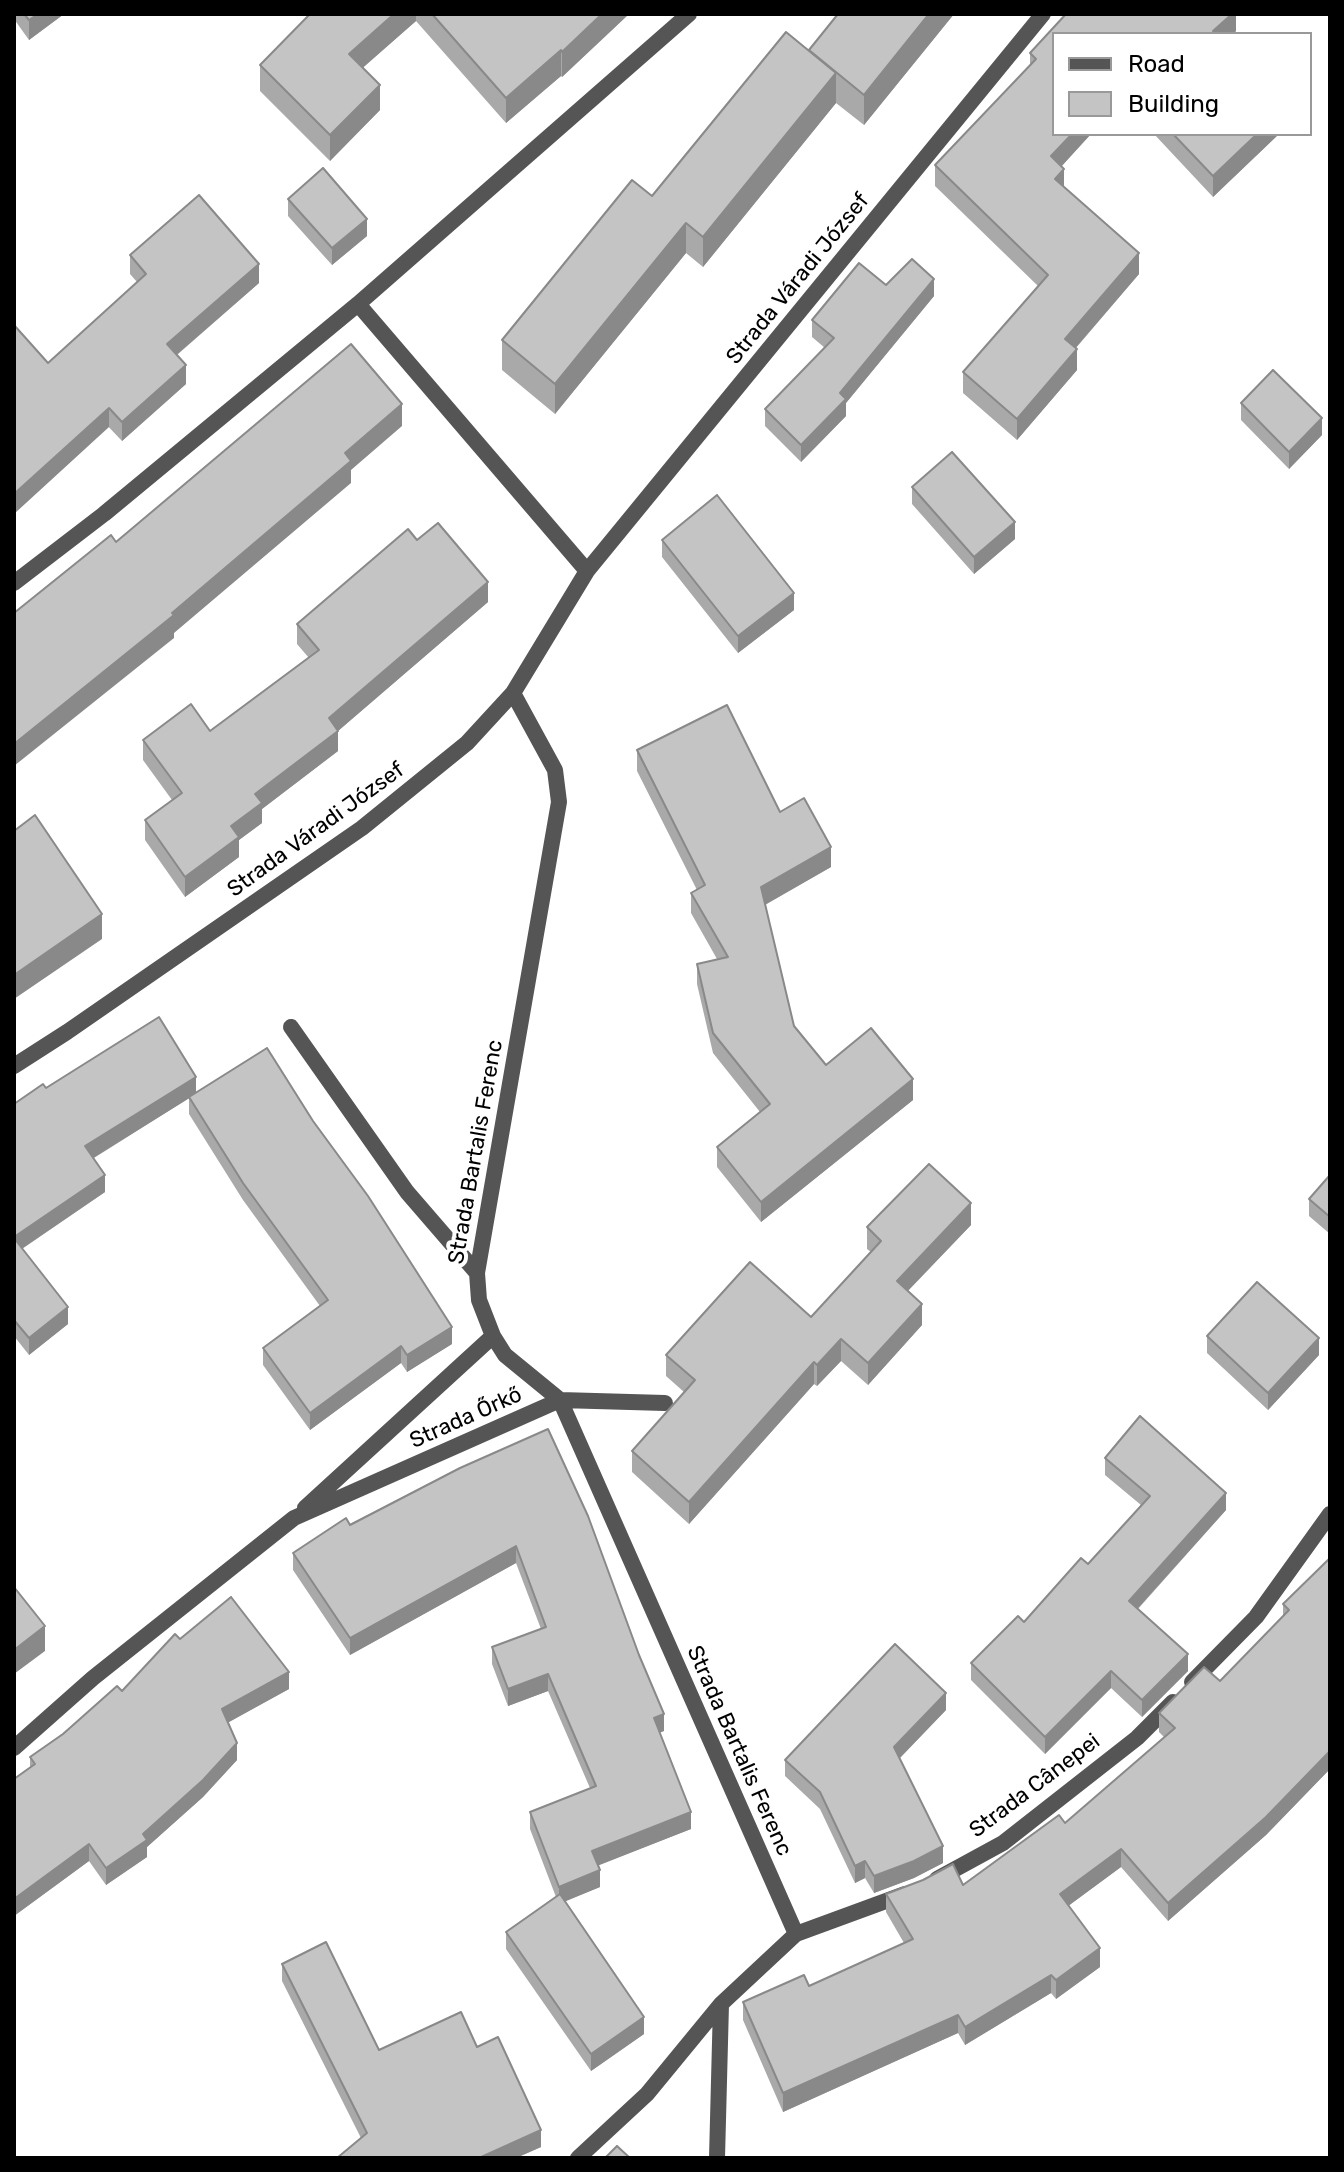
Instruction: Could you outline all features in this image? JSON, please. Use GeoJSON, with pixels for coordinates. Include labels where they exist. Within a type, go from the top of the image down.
{"type":"FeatureCollection","features":[{"type":"Feature","properties":{"kind":"street"},"geometry":{"type":"LineString","coordinates":[[14,583],[104,514],[358,304],[689,14]]}},
{"type":"Feature","properties":{"kind":"street","name":"Strada Váradi József"},"geometry":{"type":"LineString","coordinates":[[14,1066],[80,1024],[362,828],[467,743],[513,693],[587,571],[1043,14]]}},
{"type":"Feature","properties":{"kind":"street"},"geometry":{"type":"LineString","coordinates":[[358,304],[587,571]]}},
{"type":"Feature","properties":{"kind":"street","name":"Strada Bartalis Ferenc"},"geometry":{"type":"LineString","coordinates":[[513,693],[555,770],[559,802],[477,1273],[479,1300],[493,1336],[505,1355],[560,1400],[796,1934]]}},
{"type":"Feature","properties":{"kind":"street"},"geometry":{"type":"LineString","coordinates":[[291,1027],[407,1192],[477,1273]]}},
{"type":"Feature","properties":{"kind":"street","name":"Strada Őrkő"},"geometry":{"type":"LineString","coordinates":[[14,1748],[93,1678],[294,1518],[493,1336]]}},
{"type":"Feature","properties":{"kind":"street","name":"Strada Őrkő"},"geometry":{"type":"LineString","coordinates":[[294,1518],[560,1400],[665,1403]]}},
{"type":"Feature","properties":{"kind":"street","name":"Strada Cânepei"},"geometry":{"type":"LineString","coordinates":[[578,2158],[647,2094],[721,2004],[796,1934],[919,1888],[1003,1843],[1137,1738],[1256,1617],[1330,1514]]}},
{"type":"Feature","properties":{"kind":"street"},"geometry":{"type":"LineString","coordinates":[[717,2158],[721,2004]]}},
{"type":"Feature","properties":{"kind":"building"},"geometry":{"type":"Polygon","coordinates":[[[24,14],[38,14],[29,20],[24,14]]]}},
{"type":"Feature","properties":{"kind":"building"},"geometry":{"type":"Polygon","coordinates":[[[310,14],[394,14],[349,54],[380,85],[330,135],[260,65],[310,14]]]}},
{"type":"Feature","properties":{"kind":"building"},"geometry":{"type":"Polygon","coordinates":[[[432,14],[602,14],[506,98],[432,14]]]}},
{"type":"Feature","properties":{"kind":"building"},"geometry":{"type":"Polygon","coordinates":[[[838,14],[929,14],[864,95],[809,50],[838,14]]]}},
{"type":"Feature","properties":{"kind":"building"},"geometry":{"type":"Polygon","coordinates":[[[1066,14],[1232,14],[1214,32],[1052,32],[1052,136],[1070,136],[1051,156],[1064,169],[1055,179],[1139,253],[1065,339],[1077,349],[1017,419],[963,372],[1048,275],[935,165],[1036,59],[1030,53],[1066,14]]]}},
{"type":"Feature","properties":{"kind":"building"},"geometry":{"type":"Polygon","coordinates":[[[786,32],[836,73],[703,237],[686,223],[555,384],[502,340],[632,180],[652,196],[786,32]]]}},
{"type":"Feature","properties":{"kind":"building"},"geometry":{"type":"Polygon","coordinates":[[[1175,136],[1255,136],[1213,176],[1175,136]]]}},
{"type":"Feature","properties":{"kind":"building"},"geometry":{"type":"Polygon","coordinates":[[[323,168],[367,219],[332,248],[288,199],[323,168]]]}},
{"type":"Feature","properties":{"kind":"building"},"geometry":{"type":"Polygon","coordinates":[[[199,195],[259,264],[167,344],[186,365],[122,422],[109,408],[14,494],[14,325],[48,363],[146,274],[130,255],[199,195]]]}},
{"type":"Feature","properties":{"kind":"building"},"geometry":{"type":"Polygon","coordinates":[[[912,259],[934,279],[840,393],[846,399],[801,445],[765,409],[834,338],[812,320],[859,263],[886,285],[912,259]]]}},
{"type":"Feature","properties":{"kind":"building"},"geometry":{"type":"Polygon","coordinates":[[[351,344],[402,404],[345,453],[351,461],[172,613],[174,615],[14,744],[14,613],[111,535],[116,542],[351,344]]]}},
{"type":"Feature","properties":{"kind":"building"},"geometry":{"type":"Polygon","coordinates":[[[1273,370],[1322,418],[1289,452],[1241,403],[1273,370]]]}},
{"type":"Feature","properties":{"kind":"building"},"geometry":{"type":"Polygon","coordinates":[[[952,452],[1015,522],[974,557],[912,487],[952,452]]]}},
{"type":"Feature","properties":{"kind":"building"},"geometry":{"type":"Polygon","coordinates":[[[717,495],[794,593],[738,636],[662,540],[717,495]]]}},
{"type":"Feature","properties":{"kind":"building"},"geometry":{"type":"Polygon","coordinates":[[[438,523],[488,582],[329,718],[338,731],[255,794],[262,803],[231,826],[239,837],[185,877],[145,820],[182,793],[143,740],[191,704],[210,731],[319,650],[297,624],[408,529],[417,540],[438,523]]]}},
{"type":"Feature","properties":{"kind":"building"},"geometry":{"type":"Polygon","coordinates":[[[727,705],[780,812],[804,798],[831,847],[761,887],[794,1026],[826,1065],[871,1028],[913,1079],[761,1202],[717,1147],[770,1104],[713,1033],[697,964],[728,957],[691,893],[705,885],[637,750],[727,705]]]}},
{"type":"Feature","properties":{"kind":"building"},"geometry":{"type":"Polygon","coordinates":[[[35,815],[102,914],[14,975],[14,831],[35,815]]]}},
{"type":"Feature","properties":{"kind":"building"},"geometry":{"type":"Polygon","coordinates":[[[159,1017],[196,1077],[85,1146],[105,1175],[14,1237],[14,1104],[43,1084],[46,1088],[159,1017]]]}},
{"type":"Feature","properties":{"kind":"building"},"geometry":{"type":"Polygon","coordinates":[[[267,1048],[452,1327],[407,1355],[401,1346],[310,1413],[263,1348],[328,1300],[243,1183],[189,1097],[267,1048]]]}},
{"type":"Feature","properties":{"kind":"building"},"geometry":{"type":"Polygon","coordinates":[[[929,1164],[971,1203],[897,1281],[922,1304],[868,1363],[841,1339],[817,1365],[814,1362],[689,1502],[632,1451],[695,1380],[666,1355],[750,1262],[811,1317],[881,1241],[867,1227],[929,1164]]]}},
{"type":"Feature","properties":{"kind":"building"},"geometry":{"type":"Polygon","coordinates":[[[1330,1175],[1330,1217],[1309,1199],[1330,1175]]]}},
{"type":"Feature","properties":{"kind":"building"},"geometry":{"type":"Polygon","coordinates":[[[14,1238],[68,1307],[29,1338],[14,1320],[14,1238]]]}},
{"type":"Feature","properties":{"kind":"building"},"geometry":{"type":"Polygon","coordinates":[[[1257,1282],[1319,1338],[1268,1393],[1207,1336],[1257,1282]]]}},
{"type":"Feature","properties":{"kind":"building"},"geometry":{"type":"Polygon","coordinates":[[[1140,1416],[1226,1493],[1129,1601],[1188,1654],[1142,1700],[1111,1671],[1045,1737],[971,1663],[1018,1616],[1024,1622],[1081,1558],[1088,1564],[1150,1496],[1105,1458],[1140,1416]]]}},
{"type":"Feature","properties":{"kind":"building"},"geometry":{"type":"Polygon","coordinates":[[[548,1429],[588,1516],[664,1714],[654,1718],[691,1812],[592,1851],[600,1870],[559,1887],[530,1812],[596,1786],[548,1674],[508,1689],[492,1647],[546,1627],[516,1546],[350,1638],[293,1553],[346,1518],[350,1525],[460,1468],[548,1429]]]}},
{"type":"Feature","properties":{"kind":"building"},"geometry":{"type":"Polygon","coordinates":[[[1330,1558],[1330,1753],[1266,1817],[1168,1903],[1121,1849],[1060,1894],[1100,1948],[1056,1980],[1051,1975],[965,2027],[958,2015],[783,2093],[743,2002],[804,1975],[809,1986],[913,1939],[886,1894],[953,1864],[963,1885],[1059,1815],[1065,1823],[1175,1728],[1159,1713],[1204,1667],[1220,1681],[1289,1610],[1283,1604],[1330,1558]]]}},
{"type":"Feature","properties":{"kind":"building"},"geometry":{"type":"Polygon","coordinates":[[[14,1587],[45,1626],[14,1650],[14,1587]]]}},
{"type":"Feature","properties":{"kind":"building"},"geometry":{"type":"Polygon","coordinates":[[[231,1597],[289,1672],[222,1709],[237,1743],[203,1780],[143,1834],[147,1840],[106,1868],[89,1844],[14,1899],[14,1779],[35,1764],[30,1757],[63,1734],[117,1686],[122,1691],[175,1634],[180,1639],[231,1597]]]}},
{"type":"Feature","properties":{"kind":"building"},"geometry":{"type":"Polygon","coordinates":[[[895,1644],[946,1693],[894,1747],[943,1846],[874,1876],[865,1861],[855,1866],[820,1792],[785,1760],[895,1644]]]}},
{"type":"Feature","properties":{"kind":"building"},"geometry":{"type":"Polygon","coordinates":[[[560,1894],[644,2017],[591,2054],[506,1932],[560,1894]]]}},
{"type":"Feature","properties":{"kind":"building"},"geometry":{"type":"Polygon","coordinates":[[[326,1942],[379,2050],[461,2012],[477,2047],[498,2037],[541,2130],[479,2158],[337,2158],[367,2133],[282,1964],[326,1942]]]}},
{"type":"Feature","properties":{"kind":"building"},"geometry":{"type":"Polygon","coordinates":[[[617,2146],[630,2158],[605,2158],[617,2146]]]}}]}
